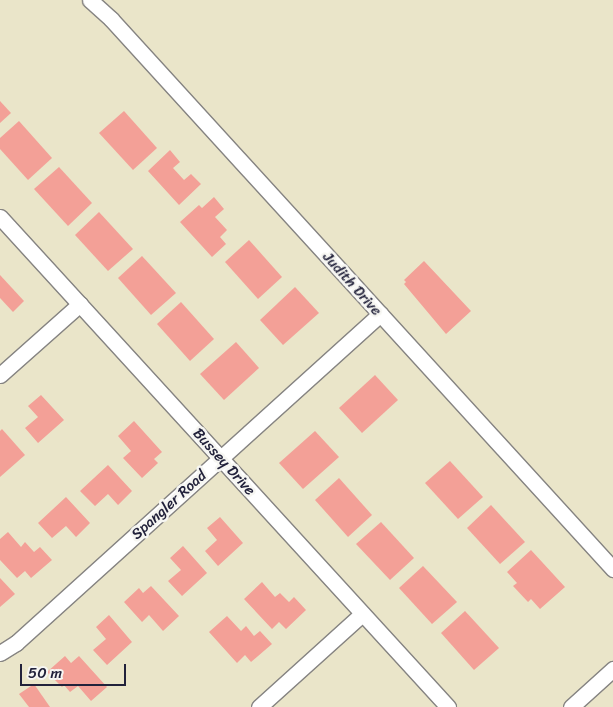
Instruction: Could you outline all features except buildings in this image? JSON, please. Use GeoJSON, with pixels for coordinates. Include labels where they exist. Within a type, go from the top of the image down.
{"type":"FeatureCollection","features":[{"type":"Feature","properties":{"kind":"street","name":"Judith Drive"},"geometry":{"type":"LineString","coordinates":[[90,0],[111,19],[613,569]]}},
{"type":"Feature","properties":{"kind":"street","name":"Bussey Drive"},"geometry":{"type":"LineString","coordinates":[[0,217],[448,707]]}},
{"type":"Feature","properties":{"kind":"street"},"geometry":{"type":"LineString","coordinates":[[0,375],[80,304]]}},
{"type":"Feature","properties":{"kind":"street","name":"Spangler Road"},"geometry":{"type":"LineString","coordinates":[[0,653],[16,643],[380,314]]}},
{"type":"Feature","properties":{"kind":"street"},"geometry":{"type":"LineString","coordinates":[[259,707],[362,614]]}},
{"type":"Feature","properties":{"kind":"street"},"geometry":{"type":"LineString","coordinates":[[571,707],[613,669]]}}]}
